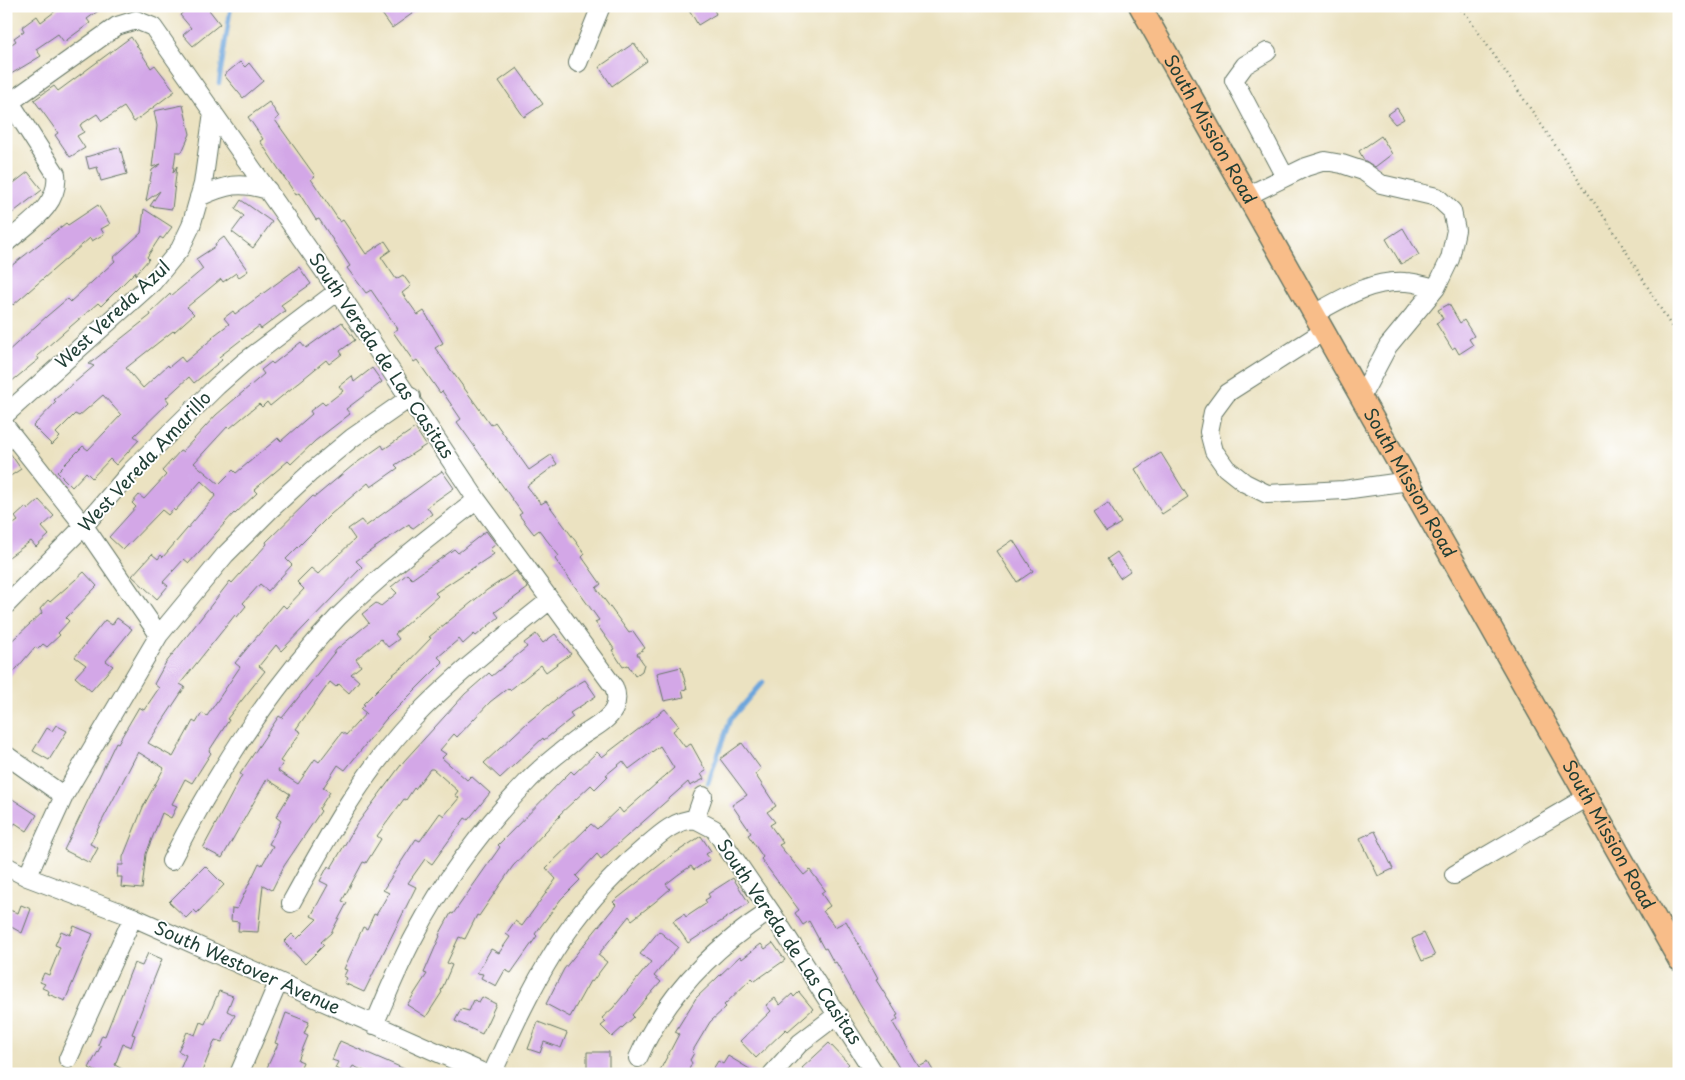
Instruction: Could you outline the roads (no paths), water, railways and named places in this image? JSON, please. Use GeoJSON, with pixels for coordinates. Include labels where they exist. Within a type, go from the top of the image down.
{"type":"FeatureCollection","features":[{"type":"Feature","properties":{"kind":"main road","name":"South Mission Road"},"geometry":{"type":"LineString","coordinates":[[1140,6],[1679,960]]}},
{"type":"Feature","properties":{"kind":"street"},"geometry":{"type":"LineString","coordinates":[[578,63],[601,6]]}},
{"type":"Feature","properties":{"kind":"street"},"geometry":{"type":"LineString","coordinates":[[6,243],[47,206],[56,192],[57,183],[56,174],[8,103],[138,13]]}},
{"type":"Feature","properties":{"kind":"street","name":"South Vereda de Las Casitas"},"geometry":{"type":"LineString","coordinates":[[138,13],[146,23],[159,33],[411,397],[477,500],[611,683],[616,694],[614,709],[607,718],[575,740],[530,779],[494,816],[468,849],[442,887],[414,936],[374,1025]]}},
{"type":"Feature","properties":{"kind":"street"},"geometry":{"type":"LineString","coordinates":[[1267,52],[1245,65],[1234,80],[1285,177]]}},
{"type":"Feature","properties":{"kind":"street","name":"West Vereda Azul"},"geometry":{"type":"LineString","coordinates":[[6,414],[167,267],[180,249],[191,226],[199,197],[213,112]]}},
{"type":"Feature","properties":{"kind":"street"},"geometry":{"type":"LineString","coordinates":[[1247,196],[1306,167],[1325,161],[1342,164],[1363,172],[1381,184],[1437,197],[1452,211],[1456,230],[1450,259],[1436,288],[1388,346],[1361,396]]}},
{"type":"Feature","properties":{"kind":"street"},"geometry":{"type":"LineString","coordinates":[[199,197],[236,184],[252,185],[268,190]]}},
{"type":"Feature","properties":{"kind":"street"},"geometry":{"type":"LineString","coordinates":[[1409,482],[1344,490],[1267,494],[1238,478],[1226,468],[1214,451],[1209,432],[1213,412],[1227,393],[1319,323],[1357,291],[1381,283],[1407,282],[1436,288]]}},
{"type":"Feature","properties":{"kind":"street","name":"West Vereda Amarillo"},"geometry":{"type":"LineString","coordinates":[[6,605],[84,526],[132,470],[217,386],[243,363],[338,292]]}},
{"type":"Feature","properties":{"kind":"street"},"geometry":{"type":"LineString","coordinates":[[27,876],[64,796],[159,635],[225,555],[271,509],[352,438],[411,397]]}},
{"type":"Feature","properties":{"kind":"street"},"geometry":{"type":"LineString","coordinates":[[6,427],[84,526],[159,635]]}},
{"type":"Feature","properties":{"kind":"street"},"geometry":{"type":"LineString","coordinates":[[171,861],[236,745],[257,714],[300,661],[338,618],[400,560],[477,500]]}},
{"type":"Feature","properties":{"kind":"street"},"geometry":{"type":"LineString","coordinates":[[291,903],[331,828],[411,721],[459,674],[550,600]]}},
{"type":"Feature","properties":{"kind":"street"},"geometry":{"type":"LineString","coordinates":[[6,755],[64,796]]}},
{"type":"Feature","properties":{"kind":"street"},"geometry":{"type":"LineString","coordinates":[[492,1074],[524,1003],[571,924],[619,870],[649,844],[675,824],[695,819],[703,796]]}},
{"type":"Feature","properties":{"kind":"street"},"geometry":{"type":"LineString","coordinates":[[1454,875],[1587,797]]}},
{"type":"Feature","properties":{"kind":"street","name":"South Vereda de Las Casitas"},"geometry":{"type":"LineString","coordinates":[[695,819],[714,829],[838,1014],[875,1074]]}},
{"type":"Feature","properties":{"kind":"street","name":"South Westover Avenue"},"geometry":{"type":"LineString","coordinates":[[6,866],[133,917],[486,1074]]}},
{"type":"Feature","properties":{"kind":"street"},"geometry":{"type":"LineString","coordinates":[[638,1058],[651,1030],[670,1002],[693,975],[717,950],[770,911]]}},
{"type":"Feature","properties":{"kind":"street"},"geometry":{"type":"LineString","coordinates":[[68,1059],[133,917]]}},
{"type":"Feature","properties":{"kind":"street"},"geometry":{"type":"LineString","coordinates":[[239,1074],[278,983]]}},
{"type":"Feature","properties":{"kind":"street"},"geometry":{"type":"LineString","coordinates":[[772,1074],[800,1043],[838,1014]]}},
{"type":"Feature","properties":{"kind":"waterway"},"geometry":{"type":"LineString","coordinates":[[219,83],[231,6]]}},
{"type":"Feature","properties":{"kind":"waterway"},"geometry":{"type":"LineString","coordinates":[[708,783],[730,720],[763,682]]}}]}
